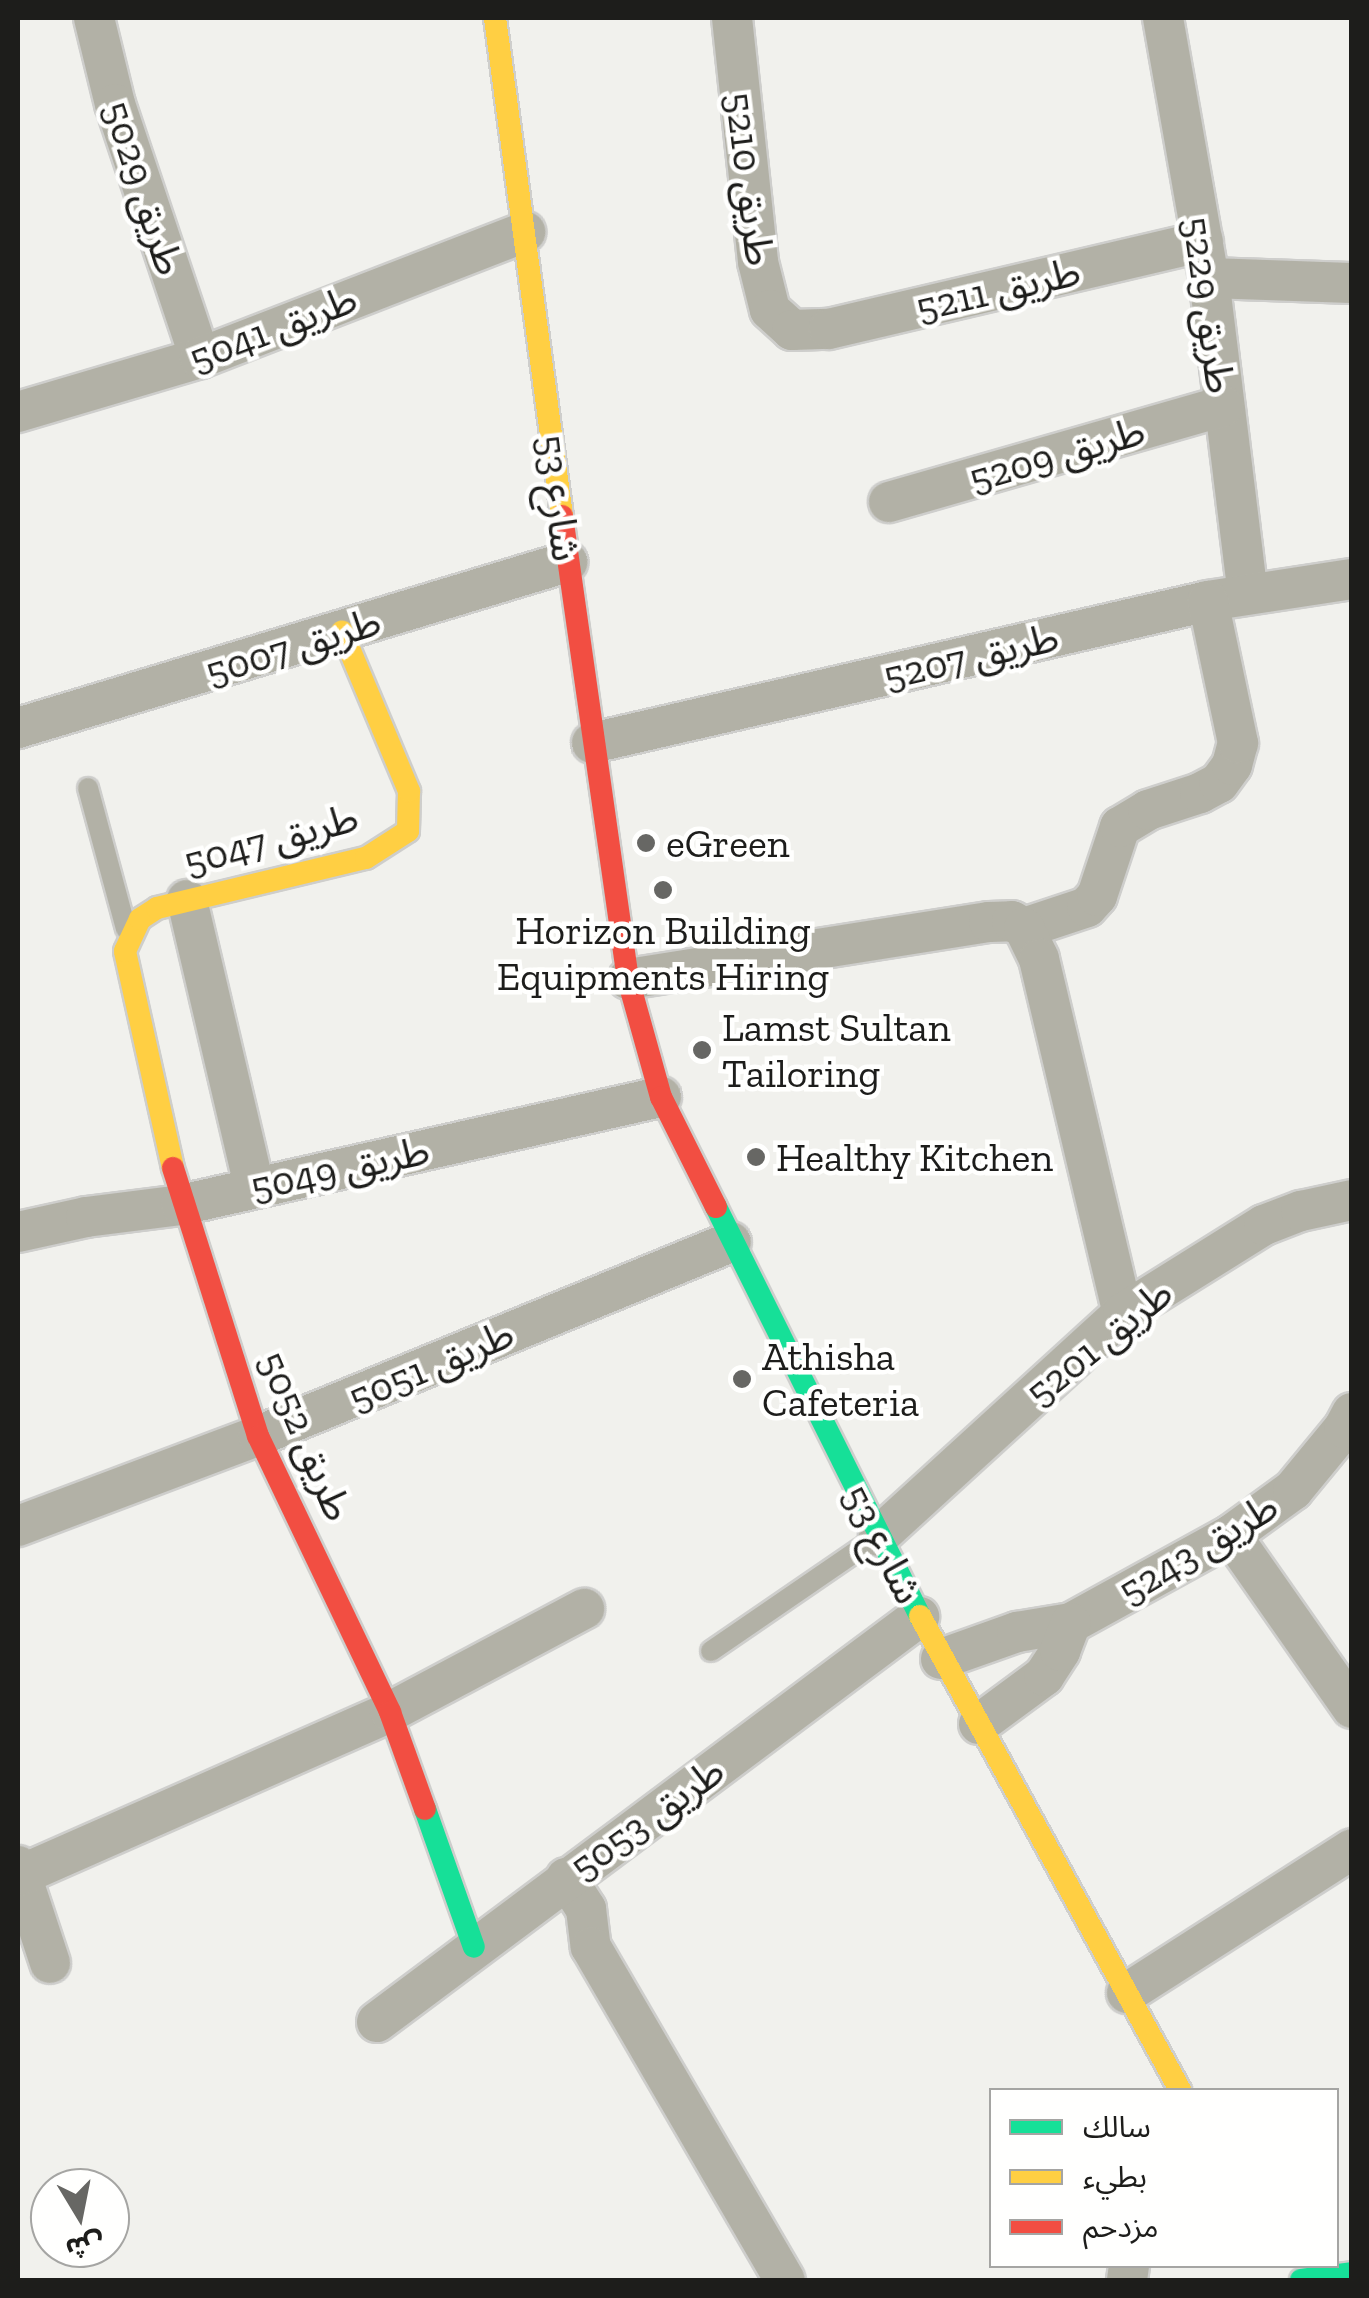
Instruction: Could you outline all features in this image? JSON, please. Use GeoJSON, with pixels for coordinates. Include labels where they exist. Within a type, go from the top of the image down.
{"type":"FeatureCollection","features":[{"type":"Feature","properties":{"kind":"street","name":"طريق 5029"},"geometry":{"type":"LineString","coordinates":[[94,18],[115,104],[200,358]]}},
{"type":"Feature","properties":{"kind":"street","name":"شارع 53"},"geometry":{"type":"LineString","coordinates":[[495,18],[592,743],[628,978],[660,1097],[941,1659],[1179,2088]]}},
{"type":"Feature","properties":{"kind":"street","name":"طريق 5210"},"geometry":{"type":"LineString","coordinates":[[732,18],[758,262],[770,310],[792,330]]}},
{"type":"Feature","properties":{"kind":"street","name":"طريق 5229"},"geometry":{"type":"LineString","coordinates":[[1024,928],[1087,907],[1097,896],[1120,827],[1148,810],[1200,793],[1219,782],[1232,765],[1238,743],[1228,598],[1224,406],[1206,260],[1162,18]]}},
{"type":"Feature","properties":{"kind":"street","name":"طريق 5041"},"geometry":{"type":"LineString","coordinates":[[18,412],[200,358],[525,232]]}},
{"type":"Feature","properties":{"kind":"street","name":"طريق 5211"},"geometry":{"type":"LineString","coordinates":[[792,330],[829,329],[1206,260],[1352,283]]}},
{"type":"Feature","properties":{"kind":"street","name":"طريق 5209"},"geometry":{"type":"LineString","coordinates":[[890,502],[1224,406]]}},
{"type":"Feature","properties":{"kind":"street","name":"طريق 5007"},"geometry":{"type":"LineString","coordinates":[[18,728],[568,562]]}},
{"type":"Feature","properties":{"kind":"street","name":"طريق 5207"},"geometry":{"type":"LineString","coordinates":[[592,743],[1228,598],[1352,578]]}},
{"type":"Feature","properties":{"kind":"street","name":"طريق 5047"},"geometry":{"type":"LineString","coordinates":[[128,936],[140,920],[157,908],[366,858],[394,844],[408,831],[408,791],[342,632]]}},
{"type":"Feature","properties":{"kind":"street"},"geometry":{"type":"LineString","coordinates":[[187,900],[254,1186]]}},
{"type":"Feature","properties":{"kind":"street"},"geometry":{"type":"LineString","coordinates":[[628,978],[990,922],[1012,921],[1024,928],[1039,959],[1123,1312]]}},
{"type":"Feature","properties":{"kind":"street","name":"طريق 5052"},"geometry":{"type":"LineString","coordinates":[[128,936],[125,951],[181,1205],[258,1436],[390,1712],[474,1947]]}},
{"type":"Feature","properties":{"kind":"street","name":"طريق 5049"},"geometry":{"type":"LineString","coordinates":[[18,1232],[86,1217],[181,1205],[660,1097]]}},
{"type":"Feature","properties":{"kind":"street","name":"طريق 5201"},"geometry":{"type":"LineString","coordinates":[[879,1536],[1123,1312],[1264,1226],[1301,1211],[1352,1200]]}},
{"type":"Feature","properties":{"kind":"street","name":"طريق 5051"},"geometry":{"type":"LineString","coordinates":[[18,1526],[258,1436],[731,1242]]}},
{"type":"Feature","properties":{"kind":"street","name":"طريق 5243"},"geometry":{"type":"LineString","coordinates":[[941,1659],[1017,1632],[1071,1624],[1231,1535],[1293,1490],[1352,1413]]}},
{"type":"Feature","properties":{"kind":"street"},"geometry":{"type":"LineString","coordinates":[[1231,1535],[1352,1708]]}},
{"type":"Feature","properties":{"kind":"street"},"geometry":{"type":"LineString","coordinates":[[50,1963],[19,1871],[390,1712],[584,1610]]}},
{"type":"Feature","properties":{"kind":"street","name":"طريق 5053"},"geometry":{"type":"LineString","coordinates":[[377,2022],[919,1616]]}},
{"type":"Feature","properties":{"kind":"street","name":"طريق 5243"},"geometry":{"type":"LineString","coordinates":[[979,1724],[1044,1676],[1060,1652],[1071,1624]]}},
{"type":"Feature","properties":{"kind":"street"},"geometry":{"type":"LineString","coordinates":[[1126,1993],[1352,1850]]}},
{"type":"Feature","properties":{"kind":"street"},"geometry":{"type":"LineString","coordinates":[[553,1887],[586,1909],[586,1939],[785,2280]]}},
{"type":"Feature","properties":{"kind":"street"},"geometry":{"type":"LineString","coordinates":[[1152,2088],[1157,2049]]}},
{"type":"Feature","properties":{"kind":"street"},"geometry":{"type":"LineString","coordinates":[[1301,2280],[1352,2273]]}},
{"type":"Feature","properties":{"kind":"lane"},"geometry":{"type":"LineString","coordinates":[[88,788],[128,936]]}},
{"type":"Feature","properties":{"kind":"lane"},"geometry":{"type":"LineString","coordinates":[[711,1651],[879,1536]]}},
{"type":"Feature","properties":{"kind":"traffic: fast"},"geometry":{"type":"LineString","coordinates":[[716,1207],[920,1616]]}},
{"type":"Feature","properties":{"kind":"traffic: fast"},"geometry":{"type":"LineString","coordinates":[[425,1809],[474,1947]]}},
{"type":"Feature","properties":{"kind":"traffic: fast"},"geometry":{"type":"LineString","coordinates":[[1301,2280],[1352,2273]]}},
{"type":"Feature","properties":{"kind":"traffic: slow"},"geometry":{"type":"LineString","coordinates":[[495,18],[562,516]]}},
{"type":"Feature","properties":{"kind":"traffic: slow"},"geometry":{"type":"LineString","coordinates":[[173,1168],[125,951],[140,919],[157,908],[366,858],[408,831],[409,791],[342,632]]}},
{"type":"Feature","properties":{"kind":"traffic: slow"},"geometry":{"type":"LineString","coordinates":[[920,1616],[1179,2088]]}},
{"type":"Feature","properties":{"kind":"traffic: jam"},"geometry":{"type":"LineString","coordinates":[[562,516],[628,979],[661,1097],[716,1207]]}},
{"type":"Feature","properties":{"kind":"traffic: jam"},"geometry":{"type":"LineString","coordinates":[[173,1168],[258,1436],[390,1712],[425,1809]]}},
{"type":"Feature","properties":{"kind":"place","name":"eGreen"},"geometry":{"type":"Point","coordinates":[646,843]}},
{"type":"Feature","properties":{"kind":"place","name":"Horizon Building Equipments Hiring"},"geometry":{"type":"Point","coordinates":[663,890]}},
{"type":"Feature","properties":{"kind":"place","name":"Lamst Sultan Tailoring"},"geometry":{"type":"Point","coordinates":[702,1050]}},
{"type":"Feature","properties":{"kind":"place","name":"Healthy Kitchen"},"geometry":{"type":"Point","coordinates":[756,1157]}},
{"type":"Feature","properties":{"kind":"place","name":"Athisha Cafeteria"},"geometry":{"type":"Point","coordinates":[742,1379]}}]}
